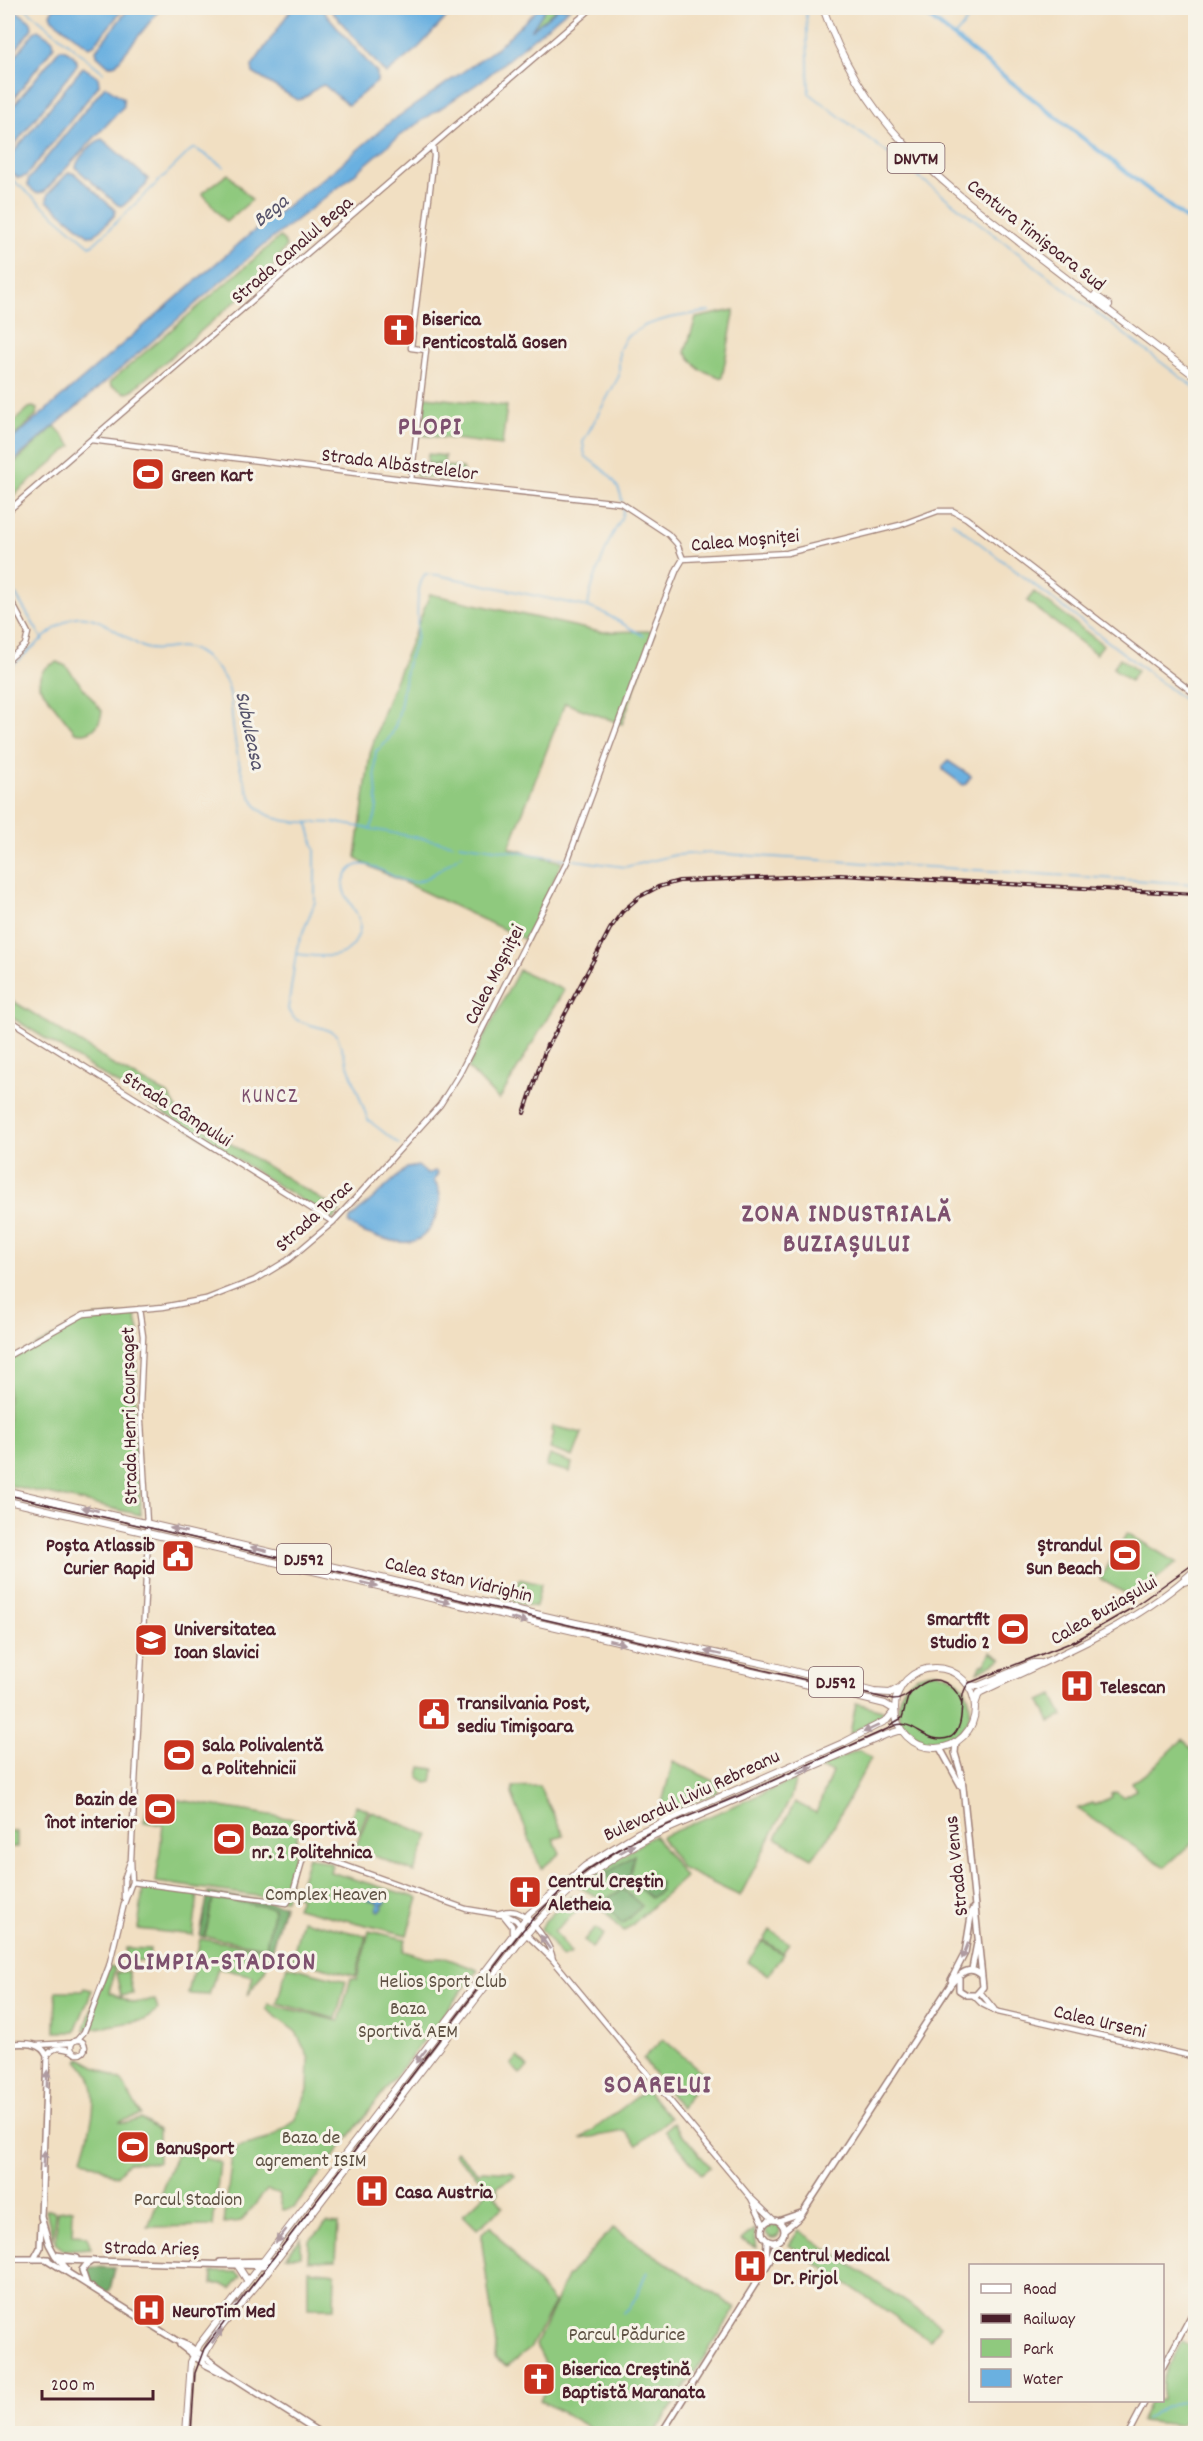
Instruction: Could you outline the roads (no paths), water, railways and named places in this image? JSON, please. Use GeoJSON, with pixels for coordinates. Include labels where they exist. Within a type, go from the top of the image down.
{"type":"FeatureCollection","features":[{"type":"Feature","properties":{"kind":"main road","name":"Centura Timișoara Sud"},"geometry":{"type":"LineString","coordinates":[[823,8],[848,65],[863,91],[900,141],[948,187],[1196,376]]}},
{"type":"Feature","properties":{"kind":"main road"},"geometry":{"type":"LineString","coordinates":[[1054,269],[1109,305]]}},
{"type":"Feature","properties":{"kind":"main road","name":"Calea Stan Vidrighin"},"geometry":{"type":"LineString","coordinates":[[8,1491],[573,1622],[770,1665],[874,1692],[890,1693],[901,1687]]}},
{"type":"Feature","properties":{"kind":"main road","name":"Calea Stan Vidrighin"},"geometry":{"type":"LineString","coordinates":[[8,1501],[813,1686],[885,1704],[895,1710]]}},
{"type":"Feature","properties":{"kind":"main road","name":"Calea Buziașului"},"geometry":{"type":"LineString","coordinates":[[975,1705],[979,1693],[1113,1627],[1181,1583],[1196,1569]]}},
{"type":"Feature","properties":{"kind":"main road","name":"Calea Buziașului"},"geometry":{"type":"LineString","coordinates":[[1181,1583],[1196,1578]]}},
{"type":"Feature","properties":{"kind":"main road","name":"Calea Buziașului"},"geometry":{"type":"LineString","coordinates":[[968,1684],[978,1686],[1033,1663],[1041,1663]]}},
{"type":"Feature","properties":{"kind":"main road","name":"DJ592"},"geometry":{"type":"LineString","coordinates":[[901,1687],[915,1674],[933,1668],[955,1673],[968,1684]]}},
{"type":"Feature","properties":{"kind":"main road"},"geometry":{"type":"LineString","coordinates":[[901,1687],[895,1710],[902,1731],[920,1746],[940,1748],[956,1742],[971,1725],[975,1705],[968,1684]]}},
{"type":"Feature","properties":{"kind":"main road","name":"Bulevardul Liviu Rebreanu"},"geometry":{"type":"LineString","coordinates":[[194,2353],[247,2280],[348,2152],[525,1917],[585,1866],[628,1838],[843,1743],[887,1720],[895,1710]]}},
{"type":"Feature","properties":{"kind":"main road","name":"Bulevardul Liviu Rebreanu"},"geometry":{"type":"LineString","coordinates":[[203,2359],[231,2316],[533,1925],[579,1881],[627,1848],[680,1823],[893,1731],[902,1731]]}},
{"type":"Feature","properties":{"kind":"main road","name":"Strada Venus"},"geometry":{"type":"LineString","coordinates":[[956,1742],[955,1753],[961,1770],[981,1975]]}},
{"type":"Feature","properties":{"kind":"main road","name":"Strada Venus"},"geometry":{"type":"LineString","coordinates":[[940,1748],[962,1787]]}},
{"type":"Feature","properties":{"kind":"main road"},"geometry":{"type":"LineString","coordinates":[[662,2433],[738,2314],[769,2262],[776,2243],[783,2237],[784,2230],[801,2217],[801,2213],[941,1997],[965,1953],[973,1902]]}},
{"type":"Feature","properties":{"kind":"main road","name":"Strada Venus"},"geometry":{"type":"LineString","coordinates":[[972,1969],[977,1943]]}},
{"type":"Feature","properties":{"kind":"main road"},"geometry":{"type":"LineString","coordinates":[[941,1997],[959,1976],[964,1971],[972,1969],[981,1975],[984,1982],[980,1992],[974,1996],[959,1990],[957,1981],[959,1976]]}},
{"type":"Feature","properties":{"kind":"main road"},"geometry":{"type":"LineString","coordinates":[[941,1997],[959,1990]]}},
{"type":"Feature","properties":{"kind":"main road"},"geometry":{"type":"LineString","coordinates":[[8,2044],[37,2044],[47,2056],[40,2248],[34,2259]]}},
{"type":"Feature","properties":{"kind":"main road"},"geometry":{"type":"LineString","coordinates":[[766,2265],[767,2241],[762,2232],[764,2225],[801,2213]]}},
{"type":"Feature","properties":{"kind":"main road"},"geometry":{"type":"LineString","coordinates":[[41,2217],[49,2244],[57,2258],[86,2283]]}},
{"type":"Feature","properties":{"kind":"main road"},"geometry":{"type":"LineString","coordinates":[[776,2221],[784,2230]]}},
{"type":"Feature","properties":{"kind":"main road"},"geometry":{"type":"LineString","coordinates":[[767,2241],[776,2243]]}},
{"type":"Feature","properties":{"kind":"main road","name":"Strada Arieș"},"geometry":{"type":"LineString","coordinates":[[8,2259],[57,2258],[93,2261],[273,2264]]}},
{"type":"Feature","properties":{"kind":"main road"},"geometry":{"type":"LineString","coordinates":[[46,2259],[322,2433]]}},
{"type":"Feature","properties":{"kind":"main road"},"geometry":{"type":"LineString","coordinates":[[86,2283],[82,2270],[93,2261]]}},
{"type":"Feature","properties":{"kind":"main road","name":"Strada Arieș"},"geometry":{"type":"LineString","coordinates":[[211,2263],[238,2265],[260,2263]]}},
{"type":"Feature","properties":{"kind":"main road"},"geometry":{"type":"LineString","coordinates":[[238,2265],[247,2280]]}},
{"type":"Feature","properties":{"kind":"main road"},"geometry":{"type":"LineString","coordinates":[[186,2433],[194,2353]]}},
{"type":"Feature","properties":{"kind":"street","name":"Strada Canalul Bega"},"geometry":{"type":"LineString","coordinates":[[8,511],[592,8]]}},
{"type":"Feature","properties":{"kind":"street"},"geometry":{"type":"LineString","coordinates":[[411,480],[426,350],[411,348],[434,156],[433,146]]}},
{"type":"Feature","properties":{"kind":"street","name":"Strada Albăstrelelor"},"geometry":{"type":"LineString","coordinates":[[92,440],[411,480],[621,503],[668,534],[677,544],[683,559]]}},
{"type":"Feature","properties":{"kind":"street","name":"Calea Moșniței"},"geometry":{"type":"LineString","coordinates":[[460,1073],[567,862],[656,621],[683,559],[788,553],[900,525],[938,511],[953,511],[966,518],[1196,695]]}},
{"type":"Feature","properties":{"kind":"street"},"geometry":{"type":"LineString","coordinates":[[8,595],[25,624],[28,637],[25,645],[8,660]]}},
{"type":"Feature","properties":{"kind":"street","name":"Strada Câmpului"},"geometry":{"type":"LineString","coordinates":[[8,1019],[333,1222]]}},
{"type":"Feature","properties":{"kind":"street","name":"Strada Torac"},"geometry":{"type":"LineString","coordinates":[[8,1356],[84,1314],[163,1307],[206,1299],[234,1289],[288,1260],[333,1222],[440,1105],[460,1073]]}},
{"type":"Feature","properties":{"kind":"street","name":"Strada Henri Coursaget"},"geometry":{"type":"LineString","coordinates":[[131,1859],[148,1533],[140,1406],[143,1336],[139,1309]]}},
{"type":"Feature","properties":{"kind":"street"},"geometry":{"type":"LineString","coordinates":[[124,1880],[127,1885],[132,1882],[287,1903],[292,1896],[305,1851],[466,1909],[512,1917],[553,1960],[751,2198],[776,2221]]}},
{"type":"Feature","properties":{"kind":"street"},"geometry":{"type":"LineString","coordinates":[[124,1904],[124,1880],[131,1859]]}},
{"type":"Feature","properties":{"kind":"street"},"geometry":{"type":"LineString","coordinates":[[72,2051],[75,2042],[84,2032],[110,1966],[124,1904],[132,1882],[131,1859]]}},
{"type":"Feature","properties":{"kind":"street"},"geometry":{"type":"LineString","coordinates":[[497,1914],[513,1911],[525,1917],[552,1952],[553,1960]]}},
{"type":"Feature","properties":{"kind":"street"},"geometry":{"type":"LineString","coordinates":[[504,1916],[512,1926],[512,1933]]}},
{"type":"Feature","properties":{"kind":"street"},"geometry":{"type":"LineString","coordinates":[[980,1992],[998,2012]]}},
{"type":"Feature","properties":{"kind":"street","name":"Calea Urseni"},"geometry":{"type":"LineString","coordinates":[[974,1996],[982,2004],[998,2012],[1196,2057]]}},
{"type":"Feature","properties":{"kind":"street"},"geometry":{"type":"LineString","coordinates":[[47,2056],[50,2051],[58,2048],[76,2054],[83,2053],[84,2032]]}},
{"type":"Feature","properties":{"kind":"street"},"geometry":{"type":"LineString","coordinates":[[37,2044],[84,2043]]}},
{"type":"Feature","properties":{"kind":"street"},"geometry":{"type":"LineString","coordinates":[[751,2198],[764,2225]]}},
{"type":"Feature","properties":{"kind":"street"},"geometry":{"type":"LineString","coordinates":[[1164,2365],[1196,2306]]}},
{"type":"Feature","properties":{"kind":"street"},"geometry":{"type":"LineString","coordinates":[[1128,2433],[1145,2402]]}},
{"type":"Feature","properties":{"kind":"water"},"geometry":{"type":"Polygon","coordinates":[[[54,8],[124,8],[94,45],[89,47],[52,19],[50,14],[54,8]]]}},
{"type":"Feature","properties":{"kind":"water"},"geometry":{"type":"Polygon","coordinates":[[[129,8],[161,8],[116,64],[109,66],[97,55],[96,50],[129,8]]]}},
{"type":"Feature","properties":{"kind":"water"},"geometry":{"type":"Polygon","coordinates":[[[292,8],[321,8],[377,73],[377,82],[348,105],[324,85],[297,100],[253,73],[252,66],[292,8]]]}},
{"type":"Feature","properties":{"kind":"water"},"geometry":{"type":"Polygon","coordinates":[[[329,8],[455,8],[419,47],[386,74],[329,8]]]}},
{"type":"Feature","properties":{"kind":"water"},"geometry":{"type":"Polygon","coordinates":[[[539,8],[546,8],[531,31],[558,8],[570,8],[483,80],[399,136],[344,183],[260,248],[8,466],[8,443],[249,235],[334,170],[389,123],[497,48],[539,8]]]}},
{"type":"Feature","properties":{"kind":"water"},"geometry":{"type":"Polygon","coordinates":[[[18,12],[31,22],[32,28],[8,60],[8,20],[13,13],[18,12]]]}},
{"type":"Feature","properties":{"kind":"water"},"geometry":{"type":"Polygon","coordinates":[[[38,30],[53,40],[54,46],[8,106],[8,66],[38,30]]]}},
{"type":"Feature","properties":{"kind":"water"},"geometry":{"type":"Polygon","coordinates":[[[60,49],[72,54],[77,65],[8,153],[8,112],[60,49]]]}},
{"type":"Feature","properties":{"kind":"water"},"geometry":{"type":"Polygon","coordinates":[[[83,67],[98,77],[99,85],[26,176],[18,178],[8,169],[8,159],[83,67]]]}},
{"type":"Feature","properties":{"kind":"water"},"geometry":{"type":"Polygon","coordinates":[[[105,86],[123,98],[124,106],[44,192],[36,193],[28,186],[28,180],[105,86]]]}},
{"type":"Feature","properties":{"kind":"water"},"geometry":{"type":"Polygon","coordinates":[[[102,139],[148,179],[146,185],[123,206],[118,205],[76,168],[86,151],[102,139]]]}},
{"type":"Feature","properties":{"kind":"water"},"geometry":{"type":"Polygon","coordinates":[[[69,172],[75,174],[115,210],[114,216],[94,236],[88,235],[47,201],[48,194],[69,172]]]}},
{"type":"Feature","properties":{"kind":"water"},"geometry":{"type":"Polygon","coordinates":[[[948,761],[971,776],[966,784],[963,785],[943,770],[943,766],[948,761]]]}},
{"type":"Feature","properties":{"kind":"water"},"geometry":{"type":"Polygon","coordinates":[[[418,1166],[427,1174],[435,1171],[438,1173],[434,1181],[440,1193],[439,1207],[431,1227],[425,1234],[411,1242],[394,1241],[364,1233],[349,1223],[350,1219],[407,1168],[418,1166]]]}},
{"type":"Feature","properties":{"kind":"water"},"geometry":{"type":"Polygon","coordinates":[[[370,1890],[388,1895],[380,1911],[377,1910],[378,1903],[367,1900],[370,1890]]]}},
{"type":"Feature","properties":{"kind":"waterway"},"geometry":{"type":"LineString","coordinates":[[25,8],[103,72]]}},
{"type":"Feature","properties":{"kind":"waterway"},"geometry":{"type":"LineString","coordinates":[[806,8],[809,93],[1196,389]]}},
{"type":"Feature","properties":{"kind":"waterway"},"geometry":{"type":"LineString","coordinates":[[917,8],[1196,227]]}},
{"type":"Feature","properties":{"kind":"waterway"},"geometry":{"type":"LineString","coordinates":[[954,37],[978,8]]}},
{"type":"Feature","properties":{"kind":"waterway"},"geometry":{"type":"LineString","coordinates":[[8,176],[90,246],[192,149],[196,149],[224,167]]}},
{"type":"Feature","properties":{"kind":"waterway"},"geometry":{"type":"LineString","coordinates":[[622,501],[613,480],[585,456],[583,442],[619,376],[619,350],[626,337],[646,325],[669,318],[710,311]]}},
{"type":"Feature","properties":{"kind":"waterway"},"geometry":{"type":"LineString","coordinates":[[588,607],[593,583],[610,539],[620,521],[623,506]]}},
{"type":"Feature","properties":{"kind":"waterway"},"geometry":{"type":"LineString","coordinates":[[952,522],[1196,709]]}},
{"type":"Feature","properties":{"kind":"waterway"},"geometry":{"type":"LineString","coordinates":[[371,827],[377,809],[376,751],[385,744],[396,724],[407,666],[416,639],[419,589],[425,574],[588,607],[604,613],[644,636]]}},
{"type":"Feature","properties":{"kind":"waterway"},"geometry":{"type":"LineString","coordinates":[[8,582],[43,640]]}},
{"type":"Feature","properties":{"kind":"waterway","name":"Subuleasa"},"geometry":{"type":"LineString","coordinates":[[8,670],[51,632],[75,617],[94,619],[145,648],[157,650],[182,647],[194,650],[212,664],[228,686],[242,775],[250,796],[264,812],[273,817],[295,822],[338,823],[453,844]]}},
{"type":"Feature","properties":{"kind":"waterway"},"geometry":{"type":"LineString","coordinates":[[308,824],[315,850],[315,902],[297,947],[288,1009],[296,1019],[337,1035],[368,1120],[399,1144]]}},
{"type":"Feature","properties":{"kind":"waterway"},"geometry":{"type":"LineString","coordinates":[[459,844],[625,867],[675,855],[710,853],[1196,884]]}},
{"type":"Feature","properties":{"kind":"waterway"},"geometry":{"type":"LineString","coordinates":[[296,954],[339,955],[352,946],[359,934],[360,924],[343,887],[347,874],[354,867],[370,866],[397,878],[414,882],[432,875],[462,854]]}},
{"type":"Feature","properties":{"kind":"waterway"},"geometry":{"type":"LineString","coordinates":[[623,2313],[635,2299],[647,2272]]}},
{"type":"Feature","properties":{"kind":"waterway"},"geometry":{"type":"LineString","coordinates":[[1145,2419],[1163,2408],[1196,2396]]}},
{"type":"Feature","properties":{"kind":"tram line"},"geometry":{"type":"LineString","coordinates":[[8,1495],[893,1700],[900,1699],[925,1682],[940,1681],[954,1689],[962,1705]]}},
{"type":"Feature","properties":{"kind":"tram line"},"geometry":{"type":"LineString","coordinates":[[191,2434],[195,2373],[204,2349],[517,1937],[545,1906],[577,1878],[612,1854],[649,1833],[741,1795],[896,1725],[910,1726],[935,1738],[951,1737],[959,1725],[963,1696],[969,1683],[1075,1641],[1132,1608],[1196,1562]]}},
{"type":"Feature","properties":{"kind":"tram line"},"geometry":{"type":"LineString","coordinates":[[890,1725],[902,1718],[908,1697],[914,1689]]}},
{"type":"Feature","properties":{"kind":"railway"},"geometry":{"type":"LineString","coordinates":[[545,1052],[610,929],[622,912],[639,897],[658,887],[679,881],[840,875],[1196,894]]}},
{"type":"Feature","properties":{"kind":"railway"},"geometry":{"type":"LineString","coordinates":[[524,1113],[547,1045]]}},
{"type":"Feature","properties":{"kind":"place","name":"Biserica Penticostală Gosen"},"geometry":{"type":"Point","coordinates":[399,330]}},
{"type":"Feature","properties":{"kind":"place","name":"Green Kart"},"geometry":{"type":"Point","coordinates":[148,474]}},
{"type":"Feature","properties":{"kind":"place","name":"Ștrandul Sun Beach"},"geometry":{"type":"Point","coordinates":[1125,1555]}},
{"type":"Feature","properties":{"kind":"place","name":"Poșta Atlassib Curier Rapid"},"geometry":{"type":"Point","coordinates":[178,1556]}},
{"type":"Feature","properties":{"kind":"place","name":"Smartfit Studio 2"},"geometry":{"type":"Point","coordinates":[1013,1629]}},
{"type":"Feature","properties":{"kind":"place","name":"Universitatea Ioan Slavici"},"geometry":{"type":"Point","coordinates":[151,1640]}},
{"type":"Feature","properties":{"kind":"place","name":"Telescan"},"geometry":{"type":"Point","coordinates":[1077,1686]}},
{"type":"Feature","properties":{"kind":"place","name":"Transilvania Post, sediu Timișoara"},"geometry":{"type":"Point","coordinates":[434,1714]}},
{"type":"Feature","properties":{"kind":"place","name":"Sala Polivalentă a Politehnicii"},"geometry":{"type":"Point","coordinates":[179,1755]}},
{"type":"Feature","properties":{"kind":"place","name":"Bazin de înot interior"},"geometry":{"type":"Point","coordinates":[160,1809]}},
{"type":"Feature","properties":{"kind":"place","name":"Baza Sportivă nr. 2 Politehnica"},"geometry":{"type":"Point","coordinates":[229,1839]}},
{"type":"Feature","properties":{"kind":"place","name":"Centrul Creștin Aletheia"},"geometry":{"type":"Point","coordinates":[525,1892]}},
{"type":"Feature","properties":{"kind":"place","name":"BanuSport"},"geometry":{"type":"Point","coordinates":[133,2147]}},
{"type":"Feature","properties":{"kind":"place","name":"Casa Austria"},"geometry":{"type":"Point","coordinates":[372,2191]}},
{"type":"Feature","properties":{"kind":"place","name":"Centrul Medical Dr. Pirjol"},"geometry":{"type":"Point","coordinates":[750,2266]}},
{"type":"Feature","properties":{"kind":"place","name":"NeuroTim Med"},"geometry":{"type":"Point","coordinates":[149,2310]}},
{"type":"Feature","properties":{"kind":"place","name":"Biserica Creștină Baptistă Maranata"},"geometry":{"type":"Point","coordinates":[539,2379]}},
{"type":"Feature","properties":{"kind":"district","name":"PLOPI"},"geometry":{"type":"Point","coordinates":[430,425]}},
{"type":"Feature","properties":{"kind":"district","name":"KUNCZ"},"geometry":{"type":"Point","coordinates":[270,1095]}},
{"type":"Feature","properties":{"kind":"district","name":"ZONA INDUSTRIALĂ BUZIAȘULUI"},"geometry":{"type":"Point","coordinates":[847,1227]}},
{"type":"Feature","properties":{"kind":"district","name":"OLIMPIA-STADION"},"geometry":{"type":"Point","coordinates":[217,1960]}},
{"type":"Feature","properties":{"kind":"district","name":"SOARELUI"},"geometry":{"type":"Point","coordinates":[658,2083]}},
{"type":"Feature","properties":{"kind":"water label","name":"Bega"},"geometry":{"type":"Point","coordinates":[270,210]}},
{"type":"Feature","properties":{"kind":"park label","name":"Complex Heaven"},"geometry":{"type":"Point","coordinates":[326,1893]}},
{"type":"Feature","properties":{"kind":"park label","name":"Helios Sport Club"},"geometry":{"type":"Point","coordinates":[443,1980]}},
{"type":"Feature","properties":{"kind":"park label","name":"Baza Sportivă AEM"},"geometry":{"type":"Point","coordinates":[408,2018]}},
{"type":"Feature","properties":{"kind":"park label","name":"Baza de agrement ISIM"},"geometry":{"type":"Point","coordinates":[311,2148]}},
{"type":"Feature","properties":{"kind":"park label","name":"Parcul Stadion"},"geometry":{"type":"Point","coordinates":[188,2198]}},
{"type":"Feature","properties":{"kind":"park label","name":"Parcul Pădurice"},"geometry":{"type":"Point","coordinates":[627,2333]}}]}
